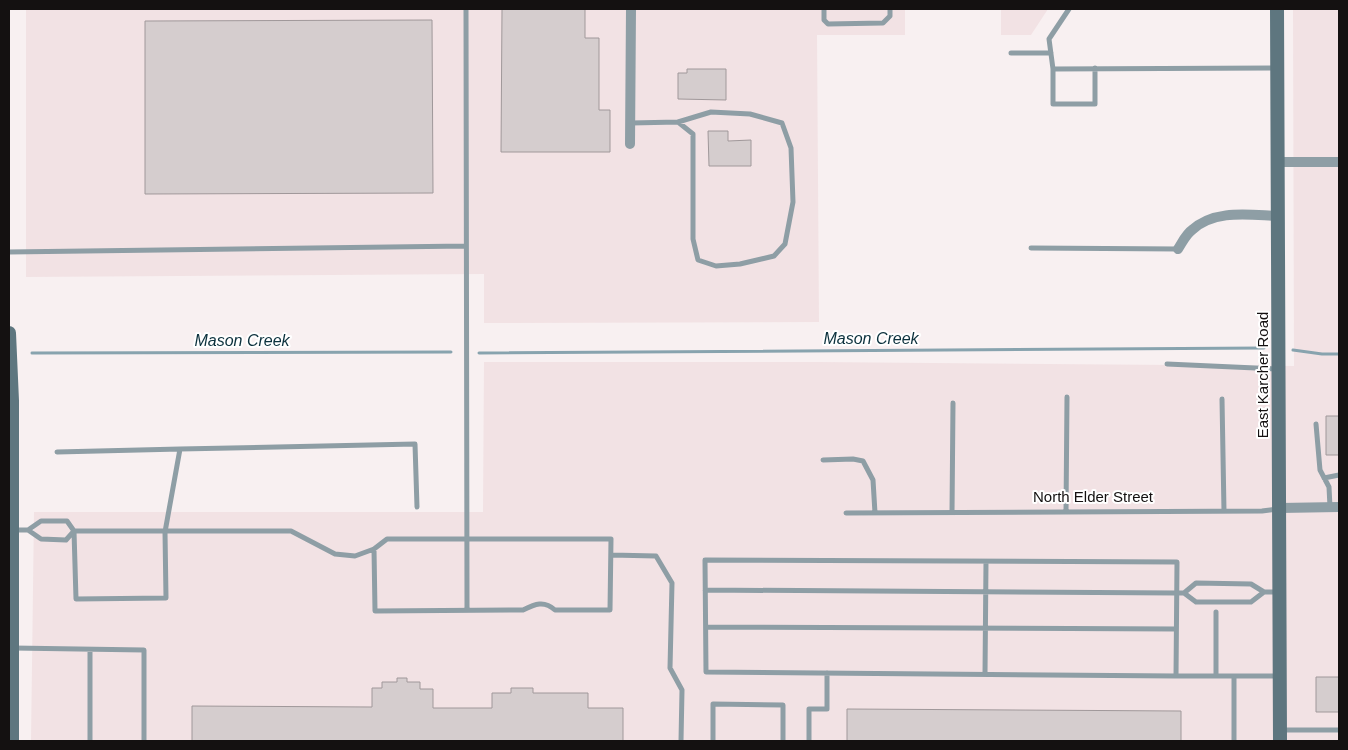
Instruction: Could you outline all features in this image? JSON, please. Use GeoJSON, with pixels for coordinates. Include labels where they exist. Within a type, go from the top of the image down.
{"type":"FeatureCollection","features":[{"type":"Feature","properties":{"kind":"main road","name":"East Karcher Road"},"geometry":{"type":"LineString","coordinates":[[1277,9],[1280,736]]}},
{"type":"Feature","properties":{"kind":"main road"},"geometry":{"type":"LineString","coordinates":[[9,333],[12,648],[10,678],[12,741]]}},
{"type":"Feature","properties":{"kind":"street"},"geometry":{"type":"LineString","coordinates":[[630,144],[631,9]]}},
{"type":"Feature","properties":{"kind":"street"},"geometry":{"type":"LineString","coordinates":[[1278,162],[1339,162]]}},
{"type":"Feature","properties":{"kind":"street"},"geometry":{"type":"LineString","coordinates":[[1178,249],[1190,230],[1220,215],[1278,216]]}},
{"type":"Feature","properties":{"kind":"street","name":"North Elder Street"},"geometry":{"type":"LineString","coordinates":[[1280,508],[1335,507]]}},
{"type":"Feature","properties":{"kind":"lane"},"geometry":{"type":"LineString","coordinates":[[466,9],[467,610]]}},
{"type":"Feature","properties":{"kind":"lane"},"geometry":{"type":"LineString","coordinates":[[824,9],[824,20],[828,24],[883,23],[890,16],[890,9]]}},
{"type":"Feature","properties":{"kind":"lane"},"geometry":{"type":"LineString","coordinates":[[1069,9],[1049,39],[1053,68],[1053,104],[1095,104],[1095,68]]}},
{"type":"Feature","properties":{"kind":"lane"},"geometry":{"type":"LineString","coordinates":[[1011,53],[1051,53]]}},
{"type":"Feature","properties":{"kind":"lane"},"geometry":{"type":"LineString","coordinates":[[1053,68],[1277,68]]}},
{"type":"Feature","properties":{"kind":"lane"},"geometry":{"type":"LineString","coordinates":[[630,123],[678,122],[711,112],[750,114],[782,123],[791,148],[793,202],[785,244],[774,256],[740,264],[716,266],[698,260],[693,239],[692,134],[678,122]]}},
{"type":"Feature","properties":{"kind":"lane"},"geometry":{"type":"LineString","coordinates":[[9,252],[466,246]]}},
{"type":"Feature","properties":{"kind":"lane"},"geometry":{"type":"LineString","coordinates":[[1031,248],[1178,249]]}},
{"type":"Feature","properties":{"kind":"lane"},"geometry":{"type":"LineString","coordinates":[[1167,364],[1279,369]]}},
{"type":"Feature","properties":{"kind":"lane"},"geometry":{"type":"LineString","coordinates":[[1066,512],[1067,397]]}},
{"type":"Feature","properties":{"kind":"lane"},"geometry":{"type":"LineString","coordinates":[[1222,399],[1224,511]]}},
{"type":"Feature","properties":{"kind":"lane"},"geometry":{"type":"LineString","coordinates":[[952,512],[953,403]]}},
{"type":"Feature","properties":{"kind":"lane"},"geometry":{"type":"LineString","coordinates":[[1316,424],[1320,470],[1329,487],[1335,507]]}},
{"type":"Feature","properties":{"kind":"lane"},"geometry":{"type":"LineString","coordinates":[[57,452],[415,444],[417,507]]}},
{"type":"Feature","properties":{"kind":"lane"},"geometry":{"type":"LineString","coordinates":[[11,530],[28,530],[41,521],[67,521],[74,531],[76,600],[166,598],[165,532],[180,449]]}},
{"type":"Feature","properties":{"kind":"lane"},"geometry":{"type":"LineString","coordinates":[[823,460],[852,458],[863,461],[873,480],[876,513]]}},
{"type":"Feature","properties":{"kind":"lane"},"geometry":{"type":"LineString","coordinates":[[1324,478],[1339,475]]}},
{"type":"Feature","properties":{"kind":"lane","name":"North Elder Street"},"geometry":{"type":"LineString","coordinates":[[846,513],[1262,511],[1280,508]]}},
{"type":"Feature","properties":{"kind":"lane"},"geometry":{"type":"LineString","coordinates":[[28,530],[41,540],[66,540],[74,531],[291,531],[335,554],[355,556],[374,549],[387,539],[611,539],[610,610],[555,610],[549,604],[535,604],[523,610],[375,610],[374,549]]}},
{"type":"Feature","properties":{"kind":"lane"},"geometry":{"type":"LineString","coordinates":[[611,555],[656,556],[672,582],[670,668],[682,690],[682,741]]}},
{"type":"Feature","properties":{"kind":"lane"},"geometry":{"type":"LineString","coordinates":[[1176,676],[1177,562],[706,560],[706,672],[1176,676],[1280,676]]}},
{"type":"Feature","properties":{"kind":"lane"},"geometry":{"type":"LineString","coordinates":[[986,562],[986,674]]}},
{"type":"Feature","properties":{"kind":"lane"},"geometry":{"type":"LineString","coordinates":[[1184,593],[1196,583],[1251,584],[1264,592],[1279,592]]}},
{"type":"Feature","properties":{"kind":"lane"},"geometry":{"type":"LineString","coordinates":[[706,590],[1184,593],[1196,602],[1251,602],[1264,592]]}},
{"type":"Feature","properties":{"kind":"lane"},"geometry":{"type":"LineString","coordinates":[[1216,612],[1216,676]]}},
{"type":"Feature","properties":{"kind":"lane"},"geometry":{"type":"LineString","coordinates":[[706,626],[1176,629]]}},
{"type":"Feature","properties":{"kind":"lane"},"geometry":{"type":"LineString","coordinates":[[12,648],[144,650],[144,741]]}},
{"type":"Feature","properties":{"kind":"lane"},"geometry":{"type":"LineString","coordinates":[[90,650],[90,741]]}},
{"type":"Feature","properties":{"kind":"lane"},"geometry":{"type":"LineString","coordinates":[[809,741],[809,709],[827,709],[827,673]]}},
{"type":"Feature","properties":{"kind":"lane"},"geometry":{"type":"LineString","coordinates":[[1234,676],[1234,741]]}},
{"type":"Feature","properties":{"kind":"lane"},"geometry":{"type":"LineString","coordinates":[[713,741],[713,704],[783,705],[782,741]]}},
{"type":"Feature","properties":{"kind":"lane"},"geometry":{"type":"LineString","coordinates":[[1280,736],[1339,730]]}},
{"type":"Feature","properties":{"kind":"shaded area"},"geometry":{"type":"Polygon","coordinates":[[[26,9],[905,9],[905,35],[817,35],[819,322],[484,323],[484,274],[26,277],[26,9]]]}},
{"type":"Feature","properties":{"kind":"shaded area"},"geometry":{"type":"Polygon","coordinates":[[[1001,9],[1048,9],[1031,35],[1001,35],[1001,9]]]}},
{"type":"Feature","properties":{"kind":"shaded area"},"geometry":{"type":"Polygon","coordinates":[[[1293,9],[1339,9],[1339,741],[31,741],[34,512],[483,512],[484,362],[819,362],[1294,366],[1293,9]]]}},
{"type":"Feature","properties":{"kind":"building"},"geometry":{"type":"Polygon","coordinates":[[[502,9],[585,9],[585,38],[599,38],[599,110],[610,110],[610,152],[501,152],[502,9]]]}},
{"type":"Feature","properties":{"kind":"building"},"geometry":{"type":"Polygon","coordinates":[[[432,20],[433,193],[145,194],[145,21],[432,20]]]}},
{"type":"Feature","properties":{"kind":"building"},"geometry":{"type":"Polygon","coordinates":[[[687,69],[726,69],[726,100],[678,99],[678,73],[687,73],[687,69]]]}},
{"type":"Feature","properties":{"kind":"building"},"geometry":{"type":"Polygon","coordinates":[[[708,131],[728,131],[728,141],[751,140],[751,166],[709,166],[708,131]]]}},
{"type":"Feature","properties":{"kind":"building"},"geometry":{"type":"Polygon","coordinates":[[[1326,416],[1339,416],[1339,455],[1326,455],[1326,416]]]}},
{"type":"Feature","properties":{"kind":"building"},"geometry":{"type":"Polygon","coordinates":[[[1316,677],[1339,677],[1339,712],[1316,712],[1316,677]]]}},
{"type":"Feature","properties":{"kind":"building"},"geometry":{"type":"Polygon","coordinates":[[[397,678],[407,678],[407,682],[420,682],[420,689],[433,689],[433,708],[492,708],[492,693],[511,693],[511,688],[533,688],[533,693],[588,693],[588,708],[623,708],[623,741],[192,741],[192,706],[372,707],[372,688],[382,688],[382,682],[397,682],[397,678]]]}},
{"type":"Feature","properties":{"kind":"building"},"geometry":{"type":"Polygon","coordinates":[[[847,709],[1181,711],[1181,741],[847,741],[847,709]]]}},
{"type":"Feature","properties":{"kind":"waterway","name":"Mason Creek"},"geometry":{"type":"LineString","coordinates":[[479,353],[1264,348]]}},
{"type":"Feature","properties":{"kind":"waterway","name":"Mason Creek"},"geometry":{"type":"LineString","coordinates":[[1293,350],[1339,354]]}},
{"type":"Feature","properties":{"kind":"waterway","name":"Mason Creek"},"geometry":{"type":"LineString","coordinates":[[32,353],[451,352]]}}]}
